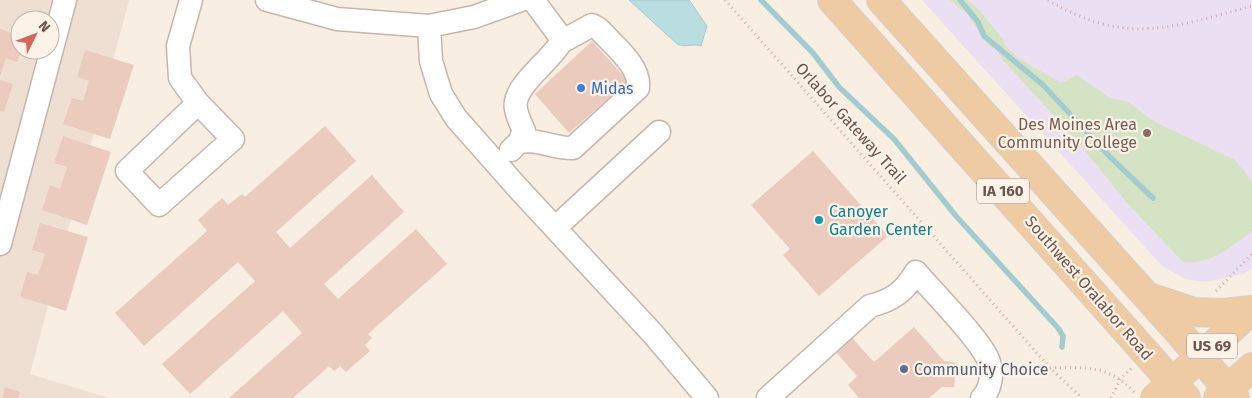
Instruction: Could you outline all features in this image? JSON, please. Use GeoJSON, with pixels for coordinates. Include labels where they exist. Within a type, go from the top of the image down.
{"type":"FeatureCollection","features":[{"type":"Feature","properties":{"kind":"main road","name":"Southwest Oralabor Road"},"geometry":{"type":"LineString","coordinates":[[832,0],[1171,393]]}},
{"type":"Feature","properties":{"kind":"main road","name":"IA 160"},"geometry":{"type":"LineString","coordinates":[[881,0],[1146,296],[1218,383]]}},
{"type":"Feature","properties":{"kind":"main road"},"geometry":{"type":"LineString","coordinates":[[1146,296],[1194,312],[1223,313],[1252,310]]}},
{"type":"Feature","properties":{"kind":"main road","name":"US 69"},"geometry":{"type":"LineString","coordinates":[[1218,383],[1252,310]]}},
{"type":"Feature","properties":{"kind":"main road","name":"US 69"},"geometry":{"type":"LineString","coordinates":[[1171,393],[1218,383],[1252,367]]}},
{"type":"Feature","properties":{"kind":"street"},"geometry":{"type":"LineString","coordinates":[[0,244],[64,0]]}},
{"type":"Feature","properties":{"kind":"street"},"geometry":{"type":"LineString","coordinates":[[190,0],[178,46],[180,78],[198,103],[233,139],[160,205],[127,171],[198,103]]}},
{"type":"Feature","properties":{"kind":"street"},"geometry":{"type":"LineString","coordinates":[[267,0],[337,19],[429,26],[474,17],[521,0]]}},
{"type":"Feature","properties":{"kind":"street"},"geometry":{"type":"LineString","coordinates":[[533,0],[559,35],[561,42]]}},
{"type":"Feature","properties":{"kind":"street"},"geometry":{"type":"LineString","coordinates":[[496,164],[519,142],[524,132],[516,108],[516,98],[520,89],[556,51],[561,42],[592,25],[599,29],[635,70],[640,78],[638,88],[573,148],[564,149],[531,139],[519,142]]}},
{"type":"Feature","properties":{"kind":"street"},"geometry":{"type":"LineString","coordinates":[[429,26],[431,61],[441,94],[456,118],[654,335],[707,398]]}},
{"type":"Feature","properties":{"kind":"street"},"geometry":{"type":"LineString","coordinates":[[555,228],[659,132]]}},
{"type":"Feature","properties":{"kind":"street"},"geometry":{"type":"LineString","coordinates":[[768,398],[870,306],[889,301],[906,288],[916,272],[978,344],[989,361],[992,379],[982,398]]}},
{"type":"Feature","properties":{"kind":"path","name":"Orlabor Gateway Trail"},"geometry":{"type":"LineString","coordinates":[[725,0],[1050,368],[1082,398]]}},
{"type":"Feature","properties":{"kind":"path"},"geometry":{"type":"LineString","coordinates":[[1048,0],[1090,20],[1132,30],[1167,28],[1252,6]]}},
{"type":"Feature","properties":{"kind":"path"},"geometry":{"type":"LineString","coordinates":[[1050,368],[1074,367],[1106,371],[1121,378],[1139,398]]}},
{"type":"Feature","properties":{"kind":"shaded area"},"geometry":{"type":"Polygon","coordinates":[[[0,0],[129,0],[30,374],[109,398],[0,398],[0,0]]]}},
{"type":"Feature","properties":{"kind":"shaded area","name":"Des Moines Area Community College"},"geometry":{"type":"Polygon","coordinates":[[[922,0],[1252,0],[1252,268],[1246,273],[1205,282],[1185,279],[1162,266],[922,0]]]}},
{"type":"Feature","properties":{"kind":"green space"},"geometry":{"type":"Polygon","coordinates":[[[950,0],[967,0],[980,11],[1005,42],[1003,43],[1018,58],[1061,83],[1077,75],[1110,98],[1128,102],[1155,122],[1235,160],[1252,181],[1252,231],[1220,254],[1202,261],[1183,262],[1128,204],[1078,142],[1004,61],[995,47],[992,48],[983,38],[968,15],[950,0]]]}},
{"type":"Feature","properties":{"kind":"water"},"geometry":{"type":"Polygon","coordinates":[[[629,0],[689,0],[707,26],[701,46],[677,44],[629,0]]]}},
{"type":"Feature","properties":{"kind":"building"},"geometry":{"type":"Polygon","coordinates":[[[0,29],[10,32],[10,59],[6,58],[0,76],[0,29]]]}},
{"type":"Feature","properties":{"kind":"building","name":"Midas"},"geometry":{"type":"Polygon","coordinates":[[[592,41],[628,81],[569,133],[535,94],[592,41]]]}},
{"type":"Feature","properties":{"kind":"building"},"geometry":{"type":"Polygon","coordinates":[[[85,50],[134,65],[110,139],[63,124],[72,98],[83,101],[89,81],[77,77],[85,50]]]}},
{"type":"Feature","properties":{"kind":"building"},"geometry":{"type":"Polygon","coordinates":[[[0,80],[13,84],[4,112],[0,111],[0,80]]]}},
{"type":"Feature","properties":{"kind":"building"},"geometry":{"type":"Polygon","coordinates":[[[325,126],[356,161],[276,232],[290,248],[372,175],[404,212],[324,284],[338,299],[416,229],[447,264],[368,334],[372,338],[365,345],[370,351],[346,372],[340,366],[334,371],[329,366],[293,398],[229,398],[302,333],[283,311],[190,394],[162,364],[255,281],[238,262],[144,346],[115,313],[207,231],[198,220],[222,198],[228,205],[242,194],[245,197],[325,126]]]}},
{"type":"Feature","properties":{"kind":"building"},"geometry":{"type":"Polygon","coordinates":[[[63,136],[111,152],[87,225],[42,210],[50,185],[60,189],[67,167],[54,163],[63,136]]]}},
{"type":"Feature","properties":{"kind":"building","name":"Canoyer Garden Center"},"geometry":{"type":"Polygon","coordinates":[[[813,151],[888,236],[819,296],[783,255],[790,249],[751,205],[813,151]]]}},
{"type":"Feature","properties":{"kind":"building"},"geometry":{"type":"Polygon","coordinates":[[[40,223],[88,237],[66,311],[20,297],[27,272],[38,275],[45,254],[32,250],[40,223]]]}},
{"type":"Feature","properties":{"kind":"building","name":"Community Choice"},"geometry":{"type":"Polygon","coordinates":[[[914,327],[944,361],[957,363],[954,387],[942,387],[929,398],[859,398],[848,385],[857,376],[836,352],[852,338],[874,362],[914,327]]]}},
{"type":"Feature","properties":{"kind":"building"},"geometry":{"type":"Polygon","coordinates":[[[5,387],[20,392],[18,398],[2,398],[5,387]]]}},
{"type":"Feature","properties":{"kind":"waterway"},"geometry":{"type":"LineString","coordinates":[[761,0],[813,53],[839,87],[894,139],[956,216],[1058,328],[1063,336],[1062,347]]}},
{"type":"Feature","properties":{"kind":"waterway"},"geometry":{"type":"LineString","coordinates":[[960,0],[978,22],[984,36],[1043,85],[1111,158],[1153,198]]}},
{"type":"Feature","properties":{"kind":"place","name":"Midas"},"geometry":{"type":"Point","coordinates":[581,88]}},
{"type":"Feature","properties":{"kind":"place","name":"Des Moines Area Community College"},"geometry":{"type":"Point","coordinates":[1147,133]}},
{"type":"Feature","properties":{"kind":"place","name":"Canoyer Garden Center"},"geometry":{"type":"Point","coordinates":[819,220]}},
{"type":"Feature","properties":{"kind":"place","name":"Community Choice"},"geometry":{"type":"Point","coordinates":[904,369]}}]}
